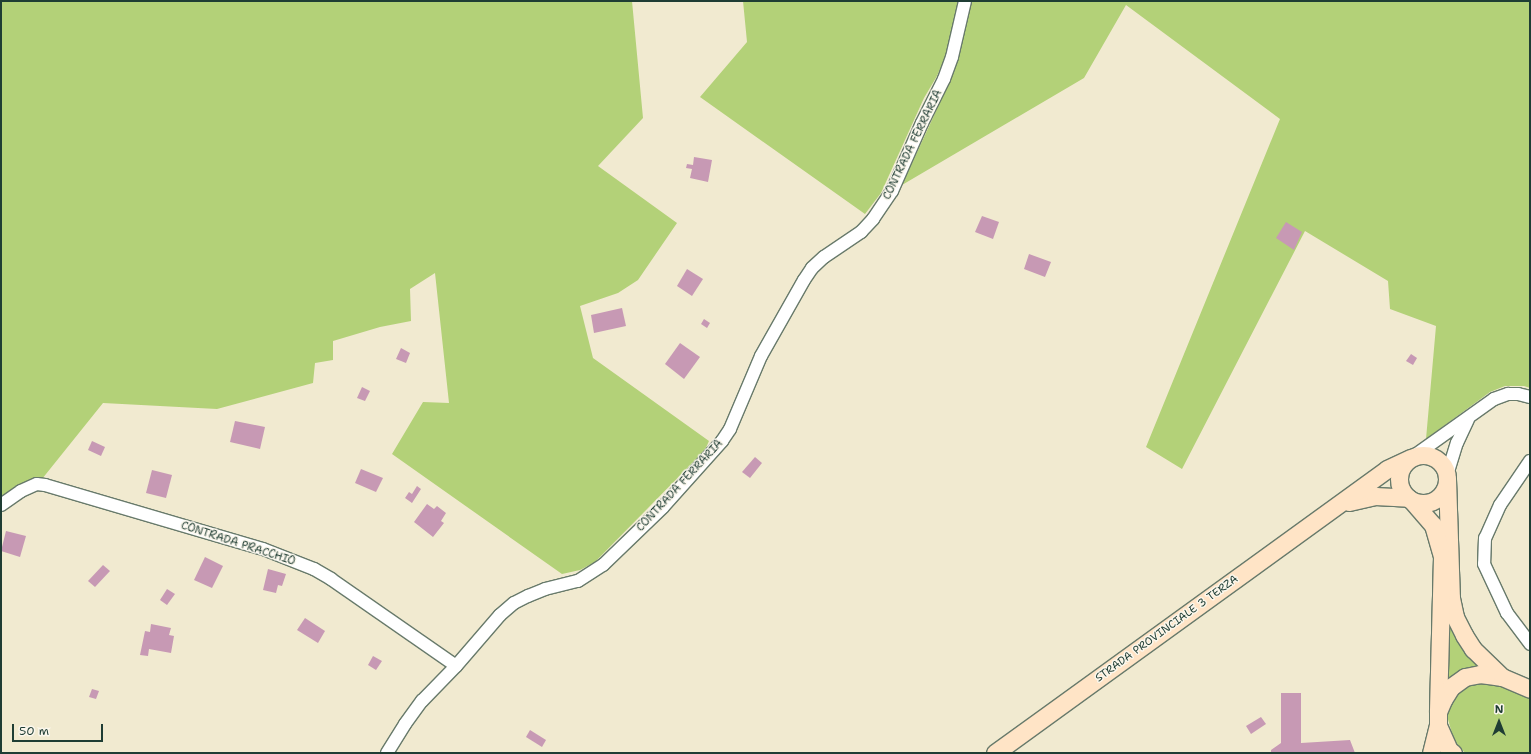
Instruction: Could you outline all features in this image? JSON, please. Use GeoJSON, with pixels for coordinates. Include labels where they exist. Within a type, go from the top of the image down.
{"type":"FeatureCollection","features":[{"type":"Feature","properties":{"kind":"street","name":"CONTRADA FERRARIA"},"geometry":{"type":"LineString","coordinates":[[387,753],[405,724],[422,701],[456,666],[500,615],[514,603],[545,589],[578,581],[603,565],[662,507],[722,441],[730,429],[761,356],[812,268],[824,257],[861,232],[873,219],[892,191],[922,123],[944,79],[952,57],[965,1]]}},
{"type":"Feature","properties":{"kind":"street"},"geometry":{"type":"LineString","coordinates":[[1453,753],[1449,750],[1438,719],[1442,558],[1433,525],[1402,491],[1399,482],[1399,472],[1404,464],[1412,457],[1494,399],[1508,394],[1518,394],[1530,397]]}},
{"type":"Feature","properties":{"kind":"street"},"geometry":{"type":"LineString","coordinates":[[1339,505],[1357,499],[1375,496],[1410,499],[1428,503],[1436,500],[1442,494],[1455,449],[1469,418]]}},
{"type":"Feature","properties":{"kind":"street"},"geometry":{"type":"LineString","coordinates":[[1412,457],[1422,454],[1437,459],[1443,465],[1447,477],[1451,598],[1455,617],[1473,649],[1502,677]]}},
{"type":"Feature","properties":{"kind":"street","name":"STRADA PROVINCIALE 3 TERZA"},"geometry":{"type":"LineString","coordinates":[[995,753],[1387,469],[1412,457]]}},
{"type":"Feature","properties":{"kind":"street"},"geometry":{"type":"LineString","coordinates":[[1530,461],[1500,505],[1486,538],[1484,564],[1507,613],[1530,644]]}},
{"type":"Feature","properties":{"kind":"street","name":"CONTRADA PRACCHIO"},"geometry":{"type":"LineString","coordinates":[[1,505],[21,491],[37,484],[45,485],[263,549],[314,569],[331,579],[456,666]]}},
{"type":"Feature","properties":{"kind":"street"},"geometry":{"type":"LineString","coordinates":[[1431,753],[1443,700],[1451,686],[1465,677],[1480,674],[1502,677],[1530,689]]}},
{"type":"Feature","properties":{"kind":"green space"},"geometry":{"type":"Polygon","coordinates":[[[1,1],[632,1],[643,118],[598,166],[677,223],[638,280],[618,293],[580,306],[593,358],[709,441],[705,450],[595,562],[580,570],[562,574],[392,454],[423,402],[449,403],[435,273],[410,289],[411,321],[380,327],[333,341],[333,360],[315,363],[313,383],[217,409],[103,403],[42,479],[1,500],[1,1]]]}},
{"type":"Feature","properties":{"kind":"green space"},"geometry":{"type":"Polygon","coordinates":[[[743,1],[959,1],[946,55],[937,76],[924,98],[881,193],[865,214],[700,97],[747,42],[743,1]]]}},
{"type":"Feature","properties":{"kind":"green space"},"geometry":{"type":"Polygon","coordinates":[[[971,1],[1530,1],[1530,388],[1524,386],[1505,386],[1490,392],[1426,439],[1436,326],[1390,309],[1388,281],[1305,231],[1182,469],[1146,447],[1280,119],[1126,5],[1084,78],[902,185],[948,85],[957,59],[971,1]]]}},
{"type":"Feature","properties":{"kind":"green space"},"geometry":{"type":"Polygon","coordinates":[[[1446,610],[1480,665],[1443,683],[1446,610]]]}},
{"type":"Feature","properties":{"kind":"green space"},"geometry":{"type":"Polygon","coordinates":[[[1482,682],[1492,683],[1530,698],[1530,753],[1465,753],[1454,740],[1447,716],[1454,696],[1466,686],[1482,682]]]}},
{"type":"Feature","properties":{"kind":"building"},"geometry":{"type":"Polygon","coordinates":[[[694,157],[712,160],[708,182],[690,178],[692,169],[686,168],[687,164],[693,165],[694,157]]]}},
{"type":"Feature","properties":{"kind":"building"},"geometry":{"type":"Polygon","coordinates":[[[982,216],[999,222],[993,239],[975,232],[982,216]]]}},
{"type":"Feature","properties":{"kind":"building"},"geometry":{"type":"Polygon","coordinates":[[[1286,222],[1302,232],[1294,250],[1276,238],[1286,222]]]}},
{"type":"Feature","properties":{"kind":"building"},"geometry":{"type":"Polygon","coordinates":[[[1029,254],[1051,262],[1045,277],[1024,269],[1029,254]]]}},
{"type":"Feature","properties":{"kind":"building"},"geometry":{"type":"Polygon","coordinates":[[[687,269],[703,279],[692,296],[677,286],[687,269]]]}},
{"type":"Feature","properties":{"kind":"building"},"geometry":{"type":"Polygon","coordinates":[[[622,308],[626,326],[594,333],[591,315],[622,308]]]}},
{"type":"Feature","properties":{"kind":"building"},"geometry":{"type":"Polygon","coordinates":[[[704,319],[710,323],[707,328],[701,324],[704,319]]]}},
{"type":"Feature","properties":{"kind":"building"},"geometry":{"type":"Polygon","coordinates":[[[680,343],[700,357],[684,379],[665,364],[680,343]]]}},
{"type":"Feature","properties":{"kind":"building"},"geometry":{"type":"Polygon","coordinates":[[[401,348],[410,353],[406,363],[396,359],[401,348]]]}},
{"type":"Feature","properties":{"kind":"building"},"geometry":{"type":"Polygon","coordinates":[[[1411,354],[1417,358],[1413,365],[1406,361],[1411,354]]]}},
{"type":"Feature","properties":{"kind":"building"},"geometry":{"type":"Polygon","coordinates":[[[362,387],[370,391],[365,401],[357,398],[362,387]]]}},
{"type":"Feature","properties":{"kind":"building"},"geometry":{"type":"Polygon","coordinates":[[[235,421],[265,427],[260,449],[230,442],[235,421]]]}},
{"type":"Feature","properties":{"kind":"building"},"geometry":{"type":"Polygon","coordinates":[[[92,441],[105,447],[101,456],[88,450],[92,441]]]}},
{"type":"Feature","properties":{"kind":"building"},"geometry":{"type":"Polygon","coordinates":[[[755,457],[762,463],[750,478],[742,472],[755,457]]]}},
{"type":"Feature","properties":{"kind":"building"},"geometry":{"type":"Polygon","coordinates":[[[361,469],[383,478],[376,492],[355,483],[361,469]]]}},
{"type":"Feature","properties":{"kind":"building"},"geometry":{"type":"Polygon","coordinates":[[[152,470],[172,475],[166,498],[146,493],[152,470]]]}},
{"type":"Feature","properties":{"kind":"building"},"geometry":{"type":"Polygon","coordinates":[[[417,486],[421,489],[412,503],[405,498],[409,492],[412,494],[417,486]]]}},
{"type":"Feature","properties":{"kind":"building"},"geometry":{"type":"Polygon","coordinates":[[[427,504],[434,509],[437,506],[446,513],[441,521],[444,523],[433,537],[414,522],[427,504]]]}},
{"type":"Feature","properties":{"kind":"building"},"geometry":{"type":"Polygon","coordinates":[[[6,531],[26,536],[20,557],[1,551],[6,531]]]}},
{"type":"Feature","properties":{"kind":"building"},"geometry":{"type":"Polygon","coordinates":[[[205,557],[223,566],[212,588],[194,580],[205,557]]]}},
{"type":"Feature","properties":{"kind":"building"},"geometry":{"type":"Polygon","coordinates":[[[103,565],[110,571],[95,587],[88,581],[103,565]]]}},
{"type":"Feature","properties":{"kind":"building"},"geometry":{"type":"Polygon","coordinates":[[[268,569],[286,574],[282,586],[278,585],[276,593],[263,590],[268,569]]]}},
{"type":"Feature","properties":{"kind":"building"},"geometry":{"type":"Polygon","coordinates":[[[167,589],[175,594],[167,605],[160,600],[167,589]]]}},
{"type":"Feature","properties":{"kind":"building"},"geometry":{"type":"Polygon","coordinates":[[[305,618],[325,631],[318,643],[297,630],[305,618]]]}},
{"type":"Feature","properties":{"kind":"building"},"geometry":{"type":"Polygon","coordinates":[[[151,624],[171,628],[169,635],[174,636],[171,653],[149,649],[148,656],[140,655],[145,631],[150,632],[151,624]]]}},
{"type":"Feature","properties":{"kind":"building"},"geometry":{"type":"Polygon","coordinates":[[[373,656],[382,661],[376,670],[368,665],[373,656]]]}},
{"type":"Feature","properties":{"kind":"building"},"geometry":{"type":"Polygon","coordinates":[[[92,689],[99,691],[96,699],[89,697],[92,689]]]}},
{"type":"Feature","properties":{"kind":"building"},"geometry":{"type":"Polygon","coordinates":[[[1281,693],[1301,693],[1301,743],[1350,740],[1355,753],[1271,753],[1271,750],[1281,743],[1281,693]]]}},
{"type":"Feature","properties":{"kind":"building"},"geometry":{"type":"Polygon","coordinates":[[[1261,717],[1266,724],[1251,734],[1246,726],[1261,717]]]}},
{"type":"Feature","properties":{"kind":"building"},"geometry":{"type":"Polygon","coordinates":[[[530,730],[546,740],[542,747],[526,737],[530,730]]]}}]}
